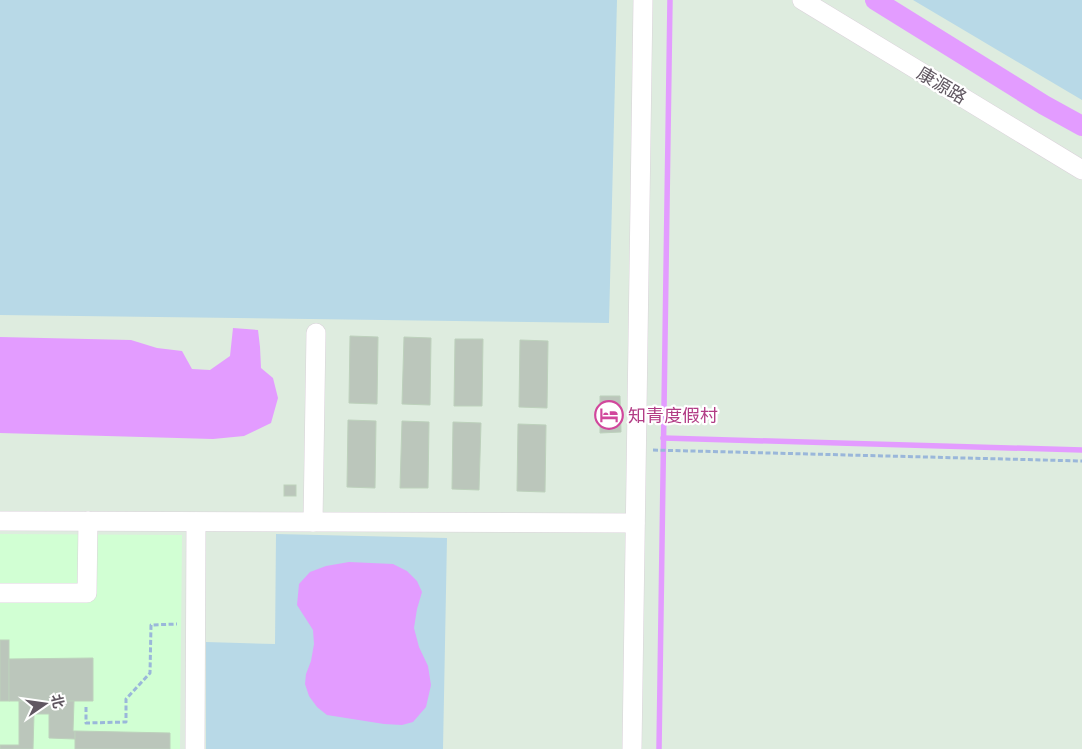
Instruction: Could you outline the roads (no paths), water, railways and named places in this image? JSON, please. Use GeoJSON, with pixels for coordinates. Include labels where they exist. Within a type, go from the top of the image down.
{"type":"FeatureCollection","features":[{"type":"Feature","properties":{"kind":"street"},"geometry":{"type":"LineString","coordinates":[[632,749],[643,0]]}},
{"type":"Feature","properties":{"kind":"street","name":"康源路"},"geometry":{"type":"LineString","coordinates":[[802,0],[1082,170]]}},
{"type":"Feature","properties":{"kind":"street"},"geometry":{"type":"LineString","coordinates":[[313,522],[316,333]]}},
{"type":"Feature","properties":{"kind":"street"},"geometry":{"type":"LineString","coordinates":[[0,521],[636,523]]}},
{"type":"Feature","properties":{"kind":"street"},"geometry":{"type":"LineString","coordinates":[[0,593],[87,593],[88,521]]}},
{"type":"Feature","properties":{"kind":"street"},"geometry":{"type":"LineString","coordinates":[[195,749],[196,522]]}},
{"type":"Feature","properties":{"kind":"waterway"},"geometry":{"type":"LineString","coordinates":[[659,749],[670,0]]}},
{"type":"Feature","properties":{"kind":"waterway"},"geometry":{"type":"LineString","coordinates":[[875,0],[1044,105],[1082,126]]}},
{"type":"Feature","properties":{"kind":"waterway"},"geometry":{"type":"LineString","coordinates":[[663,438],[1082,450]]}},
{"type":"Feature","properties":{"kind":"place","name":"知青度假村"},"geometry":{"type":"Point","coordinates":[609,415]}}]}
